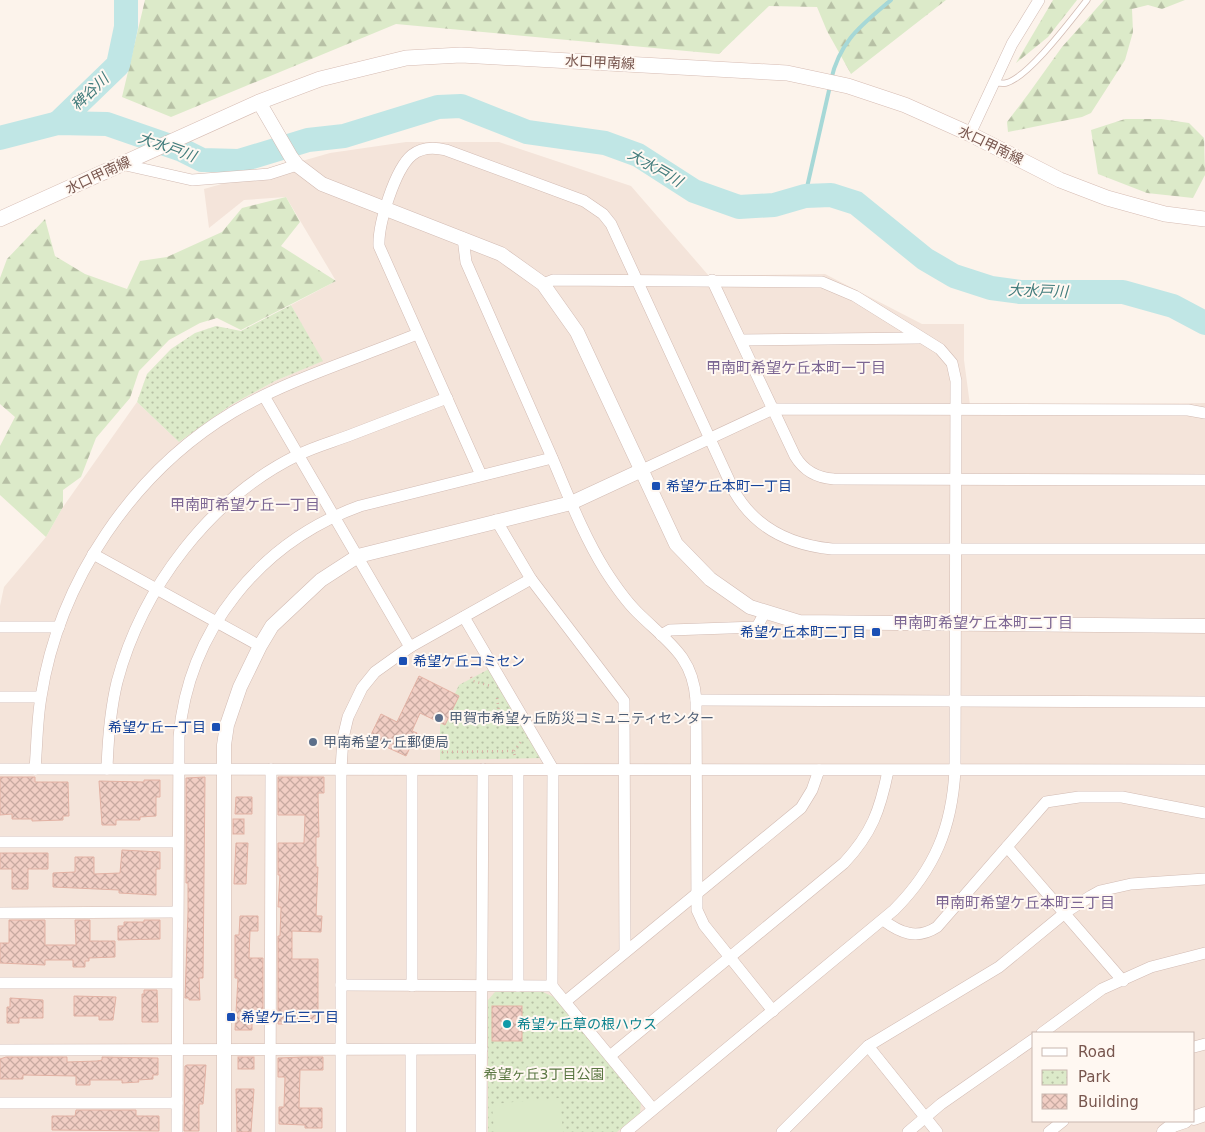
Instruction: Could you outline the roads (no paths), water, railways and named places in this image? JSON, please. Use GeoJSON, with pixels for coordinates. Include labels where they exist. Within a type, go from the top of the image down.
{"type":"FeatureCollection","features":[{"type":"Feature","properties":{"kind":"main road","name":"水口甲南線"},"geometry":{"type":"LineString","coordinates":[[0,219],[259,102],[320,78],[406,58],[470,56],[787,73],[848,86],[905,105],[970,134],[1060,180],[1107,198],[1165,214],[1205,219]]}},
{"type":"Feature","properties":{"kind":"street"},"geometry":{"type":"LineString","coordinates":[[970,134],[1012,44],[1039,0]]}},
{"type":"Feature","properties":{"kind":"street"},"geometry":{"type":"LineString","coordinates":[[259,102],[278,137],[294,161],[322,184],[501,254],[543,284],[578,332],[640,471],[676,544],[710,580],[750,607],[799,622],[1205,626]]}},
{"type":"Feature","properties":{"kind":"street"},"geometry":{"type":"LineString","coordinates":[[481,475],[380,252],[380,228],[400,172],[409,159],[422,150],[434,148],[446,150],[594,206],[604,214],[611,224],[734,491],[744,506],[769,529],[791,540],[815,547],[832,549],[1205,550]]}},
{"type":"Feature","properties":{"kind":"street"},"geometry":{"type":"LineString","coordinates":[[121,164],[192,180],[269,174],[294,161]]}},
{"type":"Feature","properties":{"kind":"street"},"geometry":{"type":"LineString","coordinates":[[463,238],[466,262],[571,503],[596,555],[613,583],[634,610],[674,646],[686,661],[694,682],[696,700],[696,893],[700,918],[773,1011]]}},
{"type":"Feature","properties":{"kind":"street"},"geometry":{"type":"LineString","coordinates":[[543,284],[553,280],[822,282],[855,296],[940,349],[952,363],[956,382],[955,770],[953,802],[936,853],[914,888],[883,920],[626,1132]]}},
{"type":"Feature","properties":{"kind":"street"},"geometry":{"type":"LineString","coordinates":[[712,280],[799,462],[810,472],[822,477],[834,479],[1205,480]]}},
{"type":"Feature","properties":{"kind":"street"},"geometry":{"type":"LineString","coordinates":[[35,769],[40,697],[59,627],[93,554],[131,500],[165,464],[209,428],[264,396],[417,334]]}},
{"type":"Feature","properties":{"kind":"street"},"geometry":{"type":"LineString","coordinates":[[741,340],[922,338]]}},
{"type":"Feature","properties":{"kind":"street"},"geometry":{"type":"LineString","coordinates":[[264,396],[410,647]]}},
{"type":"Feature","properties":{"kind":"street"},"geometry":{"type":"LineString","coordinates":[[107,769],[108,732],[117,682],[132,638],[156,590],[174,562],[226,505],[262,477],[298,455],[447,398]]}},
{"type":"Feature","properties":{"kind":"street"},"geometry":{"type":"LineString","coordinates":[[224,1132],[224,769],[227,725],[242,681],[272,626],[308,591],[358,556],[496,520],[571,503],[773,410],[1178,410],[1205,413]]}},
{"type":"Feature","properties":{"kind":"street"},"geometry":{"type":"LineString","coordinates":[[177,1132],[177,768],[183,707],[196,662],[216,622],[240,588],[271,557],[292,540],[334,515],[360,506],[552,458]]}},
{"type":"Feature","properties":{"kind":"street"},"geometry":{"type":"LineString","coordinates":[[496,520],[531,579],[624,702],[625,952]]}},
{"type":"Feature","properties":{"kind":"street"},"geometry":{"type":"LineString","coordinates":[[93,554],[260,646]]}},
{"type":"Feature","properties":{"kind":"street"},"geometry":{"type":"LineString","coordinates":[[341,1132],[341,770],[344,728],[351,707],[362,688],[382,666],[410,647],[531,579]]}},
{"type":"Feature","properties":{"kind":"street"},"geometry":{"type":"LineString","coordinates":[[661,635],[670,630],[757,628],[765,612]]}},
{"type":"Feature","properties":{"kind":"street"},"geometry":{"type":"LineString","coordinates":[[464,617],[553,770],[552,986],[653,1109]]}},
{"type":"Feature","properties":{"kind":"street"},"geometry":{"type":"LineString","coordinates":[[0,627],[59,627]]}},
{"type":"Feature","properties":{"kind":"street"},"geometry":{"type":"LineString","coordinates":[[0,697],[40,697]]}},
{"type":"Feature","properties":{"kind":"street"},"geometry":{"type":"LineString","coordinates":[[696,700],[1205,702]]}},
{"type":"Feature","properties":{"kind":"street"},"geometry":{"type":"LineString","coordinates":[[0,769],[1205,770]]}},
{"type":"Feature","properties":{"kind":"street"},"geometry":{"type":"LineString","coordinates":[[270,1132],[271,769]]}},
{"type":"Feature","properties":{"kind":"street"},"geometry":{"type":"LineString","coordinates":[[412,770],[412,986]]}},
{"type":"Feature","properties":{"kind":"street"},"geometry":{"type":"LineString","coordinates":[[481,1132],[483,770]]}},
{"type":"Feature","properties":{"kind":"street"},"geometry":{"type":"LineString","coordinates":[[518,770],[518,986]]}},
{"type":"Feature","properties":{"kind":"street"},"geometry":{"type":"LineString","coordinates":[[566,1001],[801,808],[812,790],[818,770]]}},
{"type":"Feature","properties":{"kind":"street"},"geometry":{"type":"LineString","coordinates":[[610,1056],[852,854],[866,838],[877,817],[888,771]]}},
{"type":"Feature","properties":{"kind":"street"},"geometry":{"type":"LineString","coordinates":[[883,920],[905,933],[929,932],[944,921],[1046,802],[1078,797],[1122,797],[1205,813]]}},
{"type":"Feature","properties":{"kind":"street"},"geometry":{"type":"LineString","coordinates":[[0,842],[177,842]]}},
{"type":"Feature","properties":{"kind":"street"},"geometry":{"type":"LineString","coordinates":[[1007,847],[1124,980]]}},
{"type":"Feature","properties":{"kind":"street"},"geometry":{"type":"LineString","coordinates":[[782,1132],[868,1046],[998,967],[1066,912],[1091,896],[1110,888],[1151,882],[1205,879]]}},
{"type":"Feature","properties":{"kind":"street"},"geometry":{"type":"LineString","coordinates":[[0,913],[177,912]]}},
{"type":"Feature","properties":{"kind":"street"},"geometry":{"type":"LineString","coordinates":[[1043,1032],[1102,989],[1151,967],[1205,953]]}},
{"type":"Feature","properties":{"kind":"street"},"geometry":{"type":"LineString","coordinates":[[0,983],[177,983]]}},
{"type":"Feature","properties":{"kind":"street"},"geometry":{"type":"LineString","coordinates":[[341,985],[552,986]]}},
{"type":"Feature","properties":{"kind":"street"},"geometry":{"type":"LineString","coordinates":[[908,1132],[924,1117],[1032,1040]]}},
{"type":"Feature","properties":{"kind":"street"},"geometry":{"type":"LineString","coordinates":[[868,1046],[937,1132]]}},
{"type":"Feature","properties":{"kind":"street"},"geometry":{"type":"LineString","coordinates":[[0,1050],[482,1049]]}},
{"type":"Feature","properties":{"kind":"street"},"geometry":{"type":"LineString","coordinates":[[411,1050],[411,1132]]}},
{"type":"Feature","properties":{"kind":"street"},"geometry":{"type":"LineString","coordinates":[[0,1103],[177,1103]]}},
{"type":"Feature","properties":{"kind":"street"},"geometry":{"type":"LineString","coordinates":[[1049,1132],[1062,1122]]}},
{"type":"Feature","properties":{"kind":"street"},"geometry":{"type":"LineString","coordinates":[[1164,1132],[1173,1125],[1183,1122]]}},
{"type":"Feature","properties":{"kind":"lane"},"geometry":{"type":"LineString","coordinates":[[994,82],[1005,84],[1020,76],[1032,65],[1087,0]]}},
{"type":"Feature","properties":{"kind":"waterway","name":"稗谷川"},"geometry":{"type":"LineString","coordinates":[[58,123],[118,65],[126,27],[126,0]]}},
{"type":"Feature","properties":{"kind":"waterway"},"geometry":{"type":"LineString","coordinates":[[831,80],[835,66],[846,44],[862,26],[891,0]]}},
{"type":"Feature","properties":{"kind":"waterway"},"geometry":{"type":"LineString","coordinates":[[805,196],[830,86]]}},
{"type":"Feature","properties":{"kind":"waterway","name":"大水戸川"},"geometry":{"type":"LineString","coordinates":[[0,138],[58,123],[107,124],[182,150],[202,160],[239,161],[308,140],[344,136],[438,107],[461,106],[527,132],[605,143],[638,155],[694,191],[739,207],[774,205],[805,196],[831,195],[856,203],[925,259],[954,276],[991,288],[1020,292],[1123,292],[1173,306],[1205,323]]}},
{"type":"Feature","properties":{"kind":"place","name":"希望ケ丘本町一丁目"},"geometry":{"type":"Point","coordinates":[656,486]}},
{"type":"Feature","properties":{"kind":"place","name":"希望ケ丘本町二丁目"},"geometry":{"type":"Point","coordinates":[876,632]}},
{"type":"Feature","properties":{"kind":"place","name":"希望ケ丘コミセン"},"geometry":{"type":"Point","coordinates":[403,661]}},
{"type":"Feature","properties":{"kind":"place","name":"甲賀市希望ヶ丘防災コミュニティセンター"},"geometry":{"type":"Point","coordinates":[439,718]}},
{"type":"Feature","properties":{"kind":"place","name":"希望ケ丘一丁目"},"geometry":{"type":"Point","coordinates":[216,727]}},
{"type":"Feature","properties":{"kind":"place","name":"甲南希望ヶ丘郵便局"},"geometry":{"type":"Point","coordinates":[313,742]}},
{"type":"Feature","properties":{"kind":"place","name":"希望ケ丘三丁目"},"geometry":{"type":"Point","coordinates":[231,1017]}},
{"type":"Feature","properties":{"kind":"place","name":"希望ヶ丘草の根ハウス"},"geometry":{"type":"Point","coordinates":[507,1024]}},
{"type":"Feature","properties":{"kind":"district","name":"甲南町希望ケ丘本町一丁目"},"geometry":{"type":"Point","coordinates":[796,368]}},
{"type":"Feature","properties":{"kind":"district","name":"甲南町希望ケ丘一丁目"},"geometry":{"type":"Point","coordinates":[245,505]}},
{"type":"Feature","properties":{"kind":"district","name":"甲南町希望ケ丘本町二丁目"},"geometry":{"type":"Point","coordinates":[983,623]}},
{"type":"Feature","properties":{"kind":"district","name":"甲南町希望ケ丘本町三丁目"},"geometry":{"type":"Point","coordinates":[1025,903]}},
{"type":"Feature","properties":{"kind":"park label","name":"希望ヶ丘3丁目公園"},"geometry":{"type":"Point","coordinates":[544,1074]}}]}
